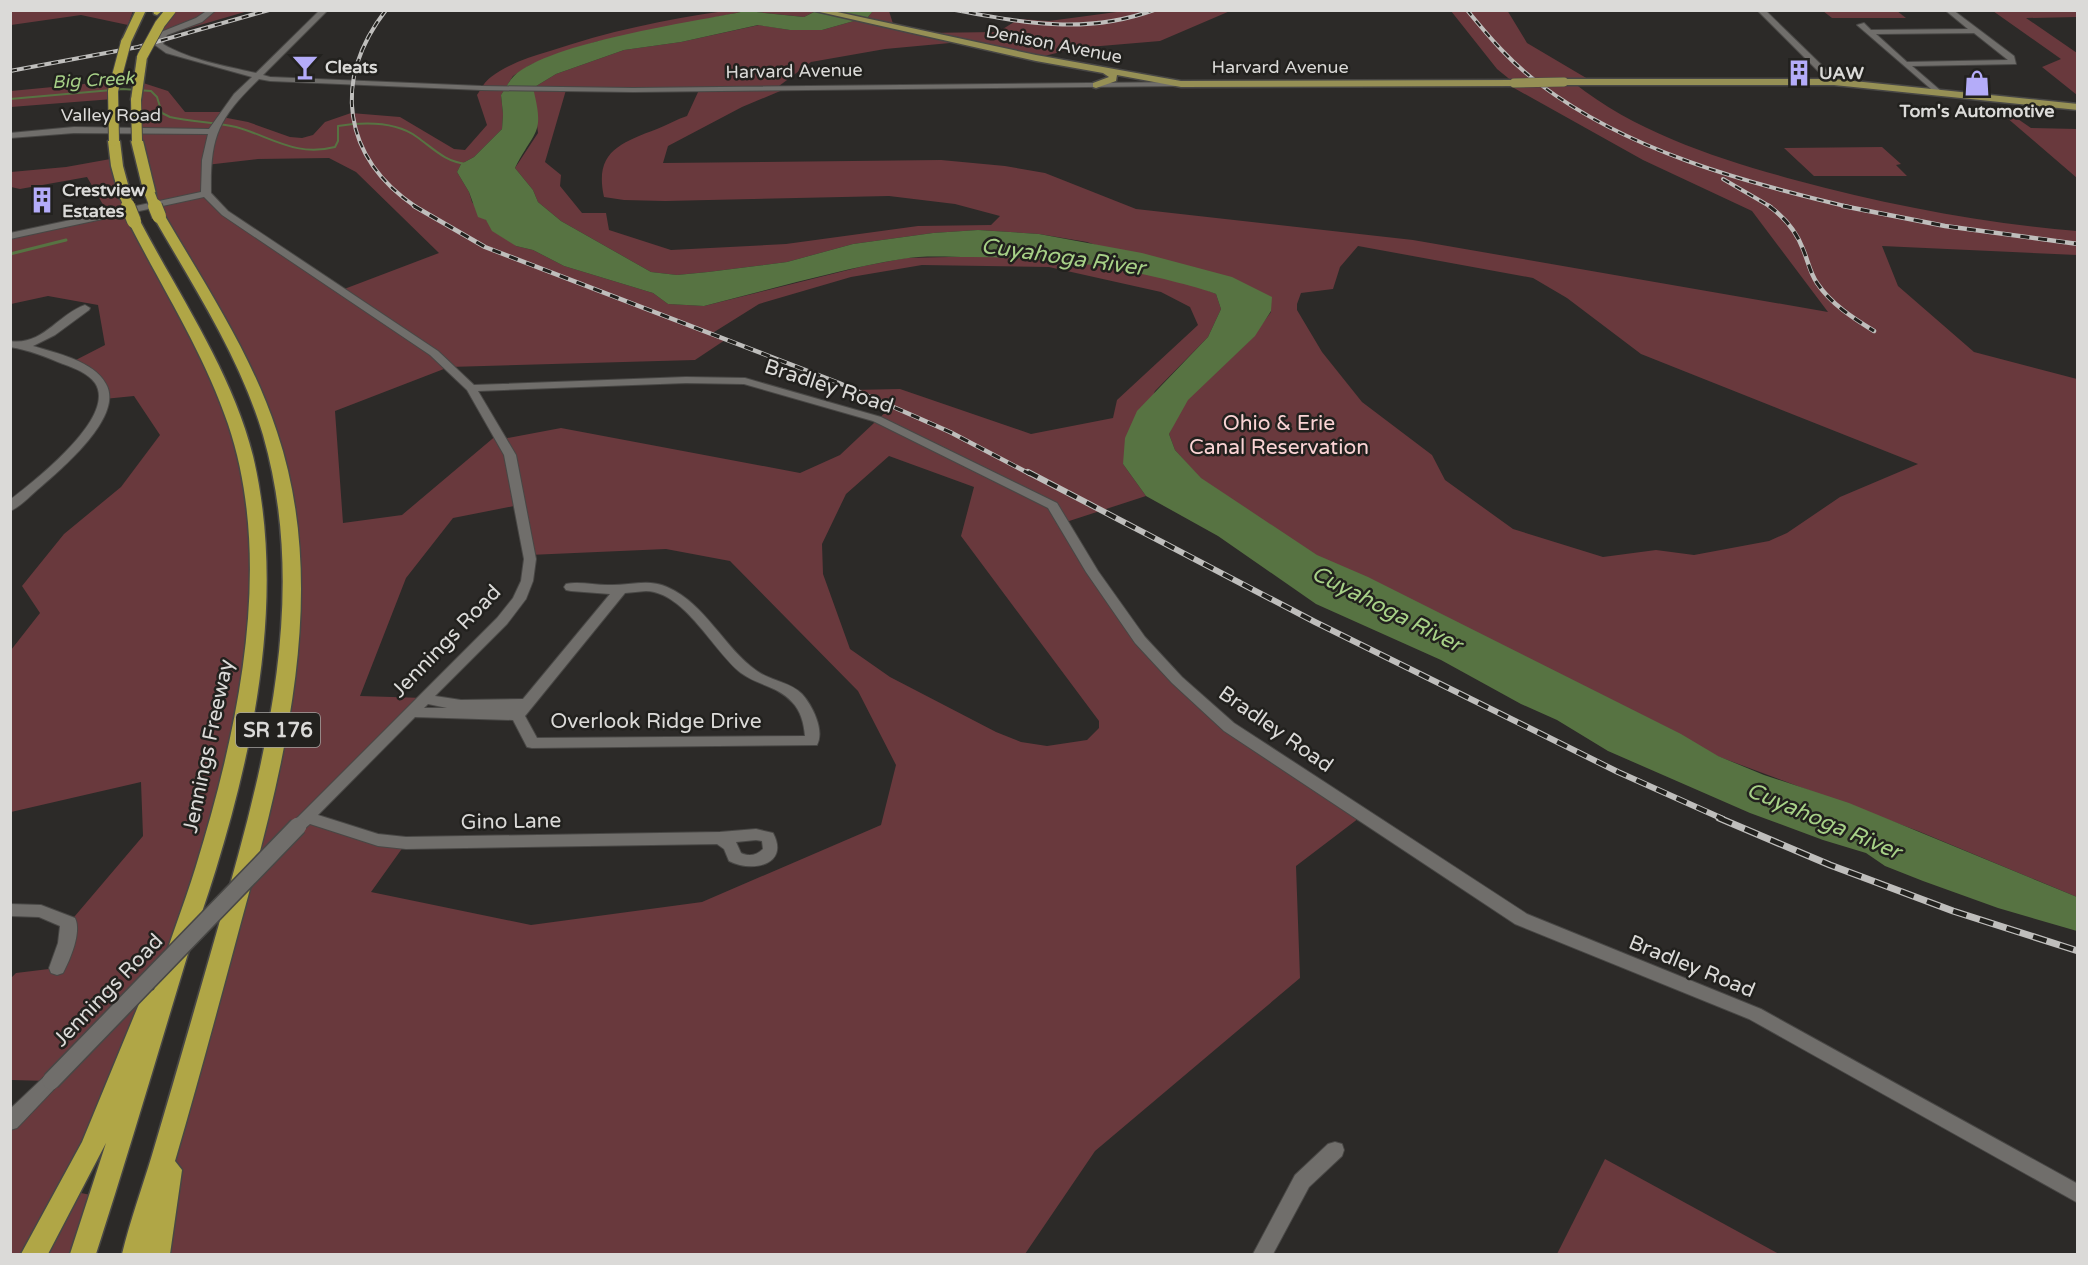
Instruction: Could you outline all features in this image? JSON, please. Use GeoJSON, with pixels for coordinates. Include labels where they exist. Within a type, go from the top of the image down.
{"type":"FeatureCollection","features":[{"type":"Feature","properties":{"kind":"highway","name":"Jennings Freeway"},"geometry":{"type":"LineString","coordinates":[[83,1254],[183,932],[209,858],[243,722],[254,648],[257,599],[254,506],[245,457],[227,400],[134,221],[117,166],[113,91],[126,42],[141,10]]}},
{"type":"Feature","properties":{"kind":"highway"},"geometry":{"type":"LineString","coordinates":[[142,57],[160,24],[171,10]]}},
{"type":"Feature","properties":{"kind":"highway"},"geometry":{"type":"LineString","coordinates":[[126,42],[126,30],[133,11]]}},
{"type":"Feature","properties":{"kind":"highway","name":"SR 176"},"geometry":{"type":"LineString","coordinates":[[135,1254],[176,1120],[261,814],[273,759],[289,654],[292,580],[285,493],[277,456],[261,404],[241,361],[159,216],[150,194],[137,141],[135,106],[142,57],[157,11]]}},
{"type":"Feature","properties":{"kind":"highway"},"geometry":{"type":"LineString","coordinates":[[34,1254],[92,1147],[147,1010],[183,932]]}},
{"type":"Feature","properties":{"kind":"highway"},"geometry":{"type":"LineString","coordinates":[[157,1254],[176,1120]]}},
{"type":"Feature","properties":{"kind":"main road","name":"Denison Avenue"},"geometry":{"type":"LineString","coordinates":[[816,10],[1035,58],[1181,84]]}},
{"type":"Feature","properties":{"kind":"main road"},"geometry":{"type":"LineString","coordinates":[[1096,85],[1113,80],[1113,76],[1106,71]]}},
{"type":"Feature","properties":{"kind":"main road","name":"Harvard Avenue"},"geometry":{"type":"LineString","coordinates":[[1181,84],[1834,82],[2078,107]]}},
{"type":"Feature","properties":{"kind":"street","name":"Harvard Avenue"},"geometry":{"type":"LineString","coordinates":[[213,10],[199,20],[164,34],[159,45],[162,48],[258,76],[289,80],[481,88],[1181,84]]}},
{"type":"Feature","properties":{"kind":"street"},"geometry":{"type":"LineString","coordinates":[[10,236],[206,194],[206,160],[213,130],[237,96],[325,10]]}},
{"type":"Feature","properties":{"kind":"street"},"geometry":{"type":"LineString","coordinates":[[1760,10],[1834,82]]}},
{"type":"Feature","properties":{"kind":"street"},"geometry":{"type":"LineString","coordinates":[[1905,64],[2013,62],[2011,58],[1948,10]]}},
{"type":"Feature","properties":{"kind":"street"},"geometry":{"type":"LineString","coordinates":[[1861,25],[1938,93]]}},
{"type":"Feature","properties":{"kind":"street"},"geometry":{"type":"LineString","coordinates":[[1869,32],[1976,31]]}},
{"type":"Feature","properties":{"kind":"street","name":"Valley Road"},"geometry":{"type":"LineString","coordinates":[[10,136],[74,130],[213,130]]}},
{"type":"Feature","properties":{"kind":"street","name":"Jennings Road"},"geometry":{"type":"LineString","coordinates":[[10,1122],[410,712],[502,621],[519,599],[527,581],[530,559],[510,455],[471,388],[434,353],[225,213],[206,194]]}},
{"type":"Feature","properties":{"kind":"street"},"geometry":{"type":"LineString","coordinates":[[25,346],[51,333],[85,308]]}},
{"type":"Feature","properties":{"kind":"street"},"geometry":{"type":"LineString","coordinates":[[10,344],[25,346],[78,366],[93,376],[103,387],[104,399],[94,429],[10,507]]}},
{"type":"Feature","properties":{"kind":"street","name":"Bradley Road"},"geometry":{"type":"LineString","coordinates":[[471,388],[686,380],[745,381],[877,419],[1053,506],[1092,572],[1140,640],[1177,680],[1229,727],[1521,919],[1755,1014],[2078,1194]]}},
{"type":"Feature","properties":{"kind":"street","name":"Overlook Ridge Drive"},"geometry":{"type":"LineString","coordinates":[[424,698],[439,703],[522,710],[532,743],[812,741],[812,727],[801,701],[783,687],[756,677],[741,666],[688,606],[660,589],[636,586],[620,590]]}},
{"type":"Feature","properties":{"kind":"street"},"geometry":{"type":"LineString","coordinates":[[571,587],[620,590]]}},
{"type":"Feature","properties":{"kind":"street"},"geometry":{"type":"LineString","coordinates":[[410,712],[522,710],[620,590]]}},
{"type":"Feature","properties":{"kind":"street","name":"Gino Lane"},"geometry":{"type":"LineString","coordinates":[[302,822],[378,840],[406,843],[720,838]]}},
{"type":"Feature","properties":{"kind":"street"},"geometry":{"type":"LineString","coordinates":[[10,910],[41,911],[69,923],[66,943],[57,968]]}},
{"type":"Feature","properties":{"kind":"street"},"geometry":{"type":"LineString","coordinates":[[1263,1254],[1302,1181],[1335,1150]]}},
{"type":"Feature","properties":{"kind":"green space","name":"Ohio & Erie Canal Reservation"},"geometry":{"type":"Polygon","coordinates":[[[1507,10],[1527,43],[1593,82],[1574,83],[1598,101],[1651,130],[1708,153],[1795,180],[1900,205],[1970,218],[2077,231],[2077,255],[1882,246],[1898,286],[1974,352],[2077,379],[2077,897],[1918,831],[1717,756],[1314,561],[1215,495],[1175,450],[1169,434],[1186,396],[1208,380],[1250,340],[1271,312],[1271,305],[1087,242],[1039,234],[978,230],[933,233],[853,244],[787,262],[677,275],[651,272],[561,221],[538,202],[533,190],[515,168],[538,133],[533,88],[556,74],[624,50],[681,42],[759,25],[790,30],[822,30],[868,17],[873,11],[889,11],[894,27],[920,33],[998,32],[1019,19],[1049,21],[1124,11],[1230,11],[1160,41],[1077,48],[1036,58],[961,42],[885,49],[811,62],[779,86],[785,89],[742,107],[668,146],[663,163],[941,160],[1005,166],[1045,173],[1136,209],[1413,240],[1828,312],[1752,211],[1643,160],[1505,83],[1513,82],[1497,69],[1451,11],[1507,10]],[[566,90],[545,162],[561,175],[560,186],[582,213],[606,213],[609,230],[671,250],[786,244],[918,226],[991,225],[1000,216],[955,204],[889,196],[665,201],[604,197],[603,169],[613,151],[632,139],[687,116],[699,90],[566,90]],[[1358,246],[1340,267],[1333,289],[1301,293],[1297,310],[1322,352],[1362,402],[1432,455],[1445,480],[1513,529],[1603,557],[1656,550],[1694,555],[1769,541],[1787,533],[1840,497],[1918,464],[1641,354],[1567,298],[1533,278],[1358,246]]]}},
{"type":"Feature","properties":{"kind":"green space"},"geometry":{"type":"Polygon","coordinates":[[[10,11],[133,11],[128,25],[81,15],[11,25],[10,11]]]}},
{"type":"Feature","properties":{"kind":"green space"},"geometry":{"type":"Polygon","coordinates":[[[171,11],[248,11],[152,39],[171,11]]]}},
{"type":"Feature","properties":{"kind":"green space"},"geometry":{"type":"Polygon","coordinates":[[[746,11],[595,42],[530,65],[513,76],[501,95],[502,129],[474,157],[461,164],[457,172],[472,202],[486,220],[516,246],[533,250],[564,266],[653,293],[668,304],[704,306],[864,266],[906,258],[948,257],[1026,257],[1085,263],[1136,271],[1197,286],[1216,294],[1221,309],[1208,337],[1155,391],[1123,464],[1146,496],[1063,523],[1141,640],[1229,727],[1363,815],[1296,866],[1300,978],[1095,1151],[1025,1254],[157,1254],[166,1195],[261,814],[291,619],[269,427],[159,216],[141,162],[137,81],[168,91],[185,112],[225,112],[222,117],[248,122],[290,137],[302,138],[313,135],[325,122],[351,113],[400,117],[454,149],[465,150],[487,125],[477,95],[489,79],[504,68],[519,61],[593,38],[703,14],[746,11]],[[329,158],[258,159],[206,165],[206,194],[225,213],[339,291],[439,253],[356,172],[329,158]],[[922,265],[851,277],[759,304],[711,334],[725,340],[695,360],[449,367],[335,411],[343,523],[402,515],[498,434],[502,439],[561,428],[800,473],[840,455],[891,407],[851,390],[900,389],[1031,434],[1113,418],[1117,400],[1198,325],[1190,307],[1161,292],[1049,267],[922,265]],[[889,456],[846,494],[822,544],[823,574],[850,649],[890,677],[996,732],[1021,742],[1047,746],[1087,740],[1099,728],[1099,721],[961,536],[974,487],[889,456]],[[519,505],[453,518],[406,578],[360,696],[424,698],[307,817],[406,843],[371,892],[531,925],[702,902],[881,825],[896,765],[858,691],[730,561],[666,549],[529,555],[519,505]]]}},
{"type":"Feature","properties":{"kind":"green space"},"geometry":{"type":"Polygon","coordinates":[[[746,11],[816,11],[804,17],[746,11]]]}},
{"type":"Feature","properties":{"kind":"green space"},"geometry":{"type":"Polygon","coordinates":[[[1823,11],[1897,11],[1906,18],[1832,18],[1823,11]]]}},
{"type":"Feature","properties":{"kind":"green space"},"geometry":{"type":"Polygon","coordinates":[[[1993,11],[2077,11],[2077,17],[2026,18],[2077,53],[2077,95],[2042,67],[2061,59],[1993,11]]]}},
{"type":"Feature","properties":{"kind":"green space"},"geometry":{"type":"Polygon","coordinates":[[[115,81],[113,99],[11,107],[11,91],[115,81]]]}},
{"type":"Feature","properties":{"kind":"green space"},"geometry":{"type":"Polygon","coordinates":[[[2006,117],[2015,117],[2031,128],[2077,129],[2077,178],[2006,117]]]}},
{"type":"Feature","properties":{"kind":"green space"},"geometry":{"type":"Polygon","coordinates":[[[1882,147],[1901,164],[1896,165],[1907,176],[1814,176],[1784,148],[1882,147]]]}},
{"type":"Feature","properties":{"kind":"green space"},"geometry":{"type":"Polygon","coordinates":[[[116,158],[126,199],[237,430],[257,599],[209,858],[71,1191],[101,1197],[83,1254],[11,1254],[11,1122],[49,1081],[11,1080],[11,978],[16,973],[57,968],[69,923],[143,836],[141,782],[11,812],[11,650],[40,613],[22,586],[64,534],[121,487],[160,435],[134,396],[104,399],[93,376],[70,363],[105,345],[98,305],[48,296],[11,304],[11,236],[109,215],[87,177],[20,189],[11,187],[11,172],[66,167],[116,158]]]}},
{"type":"Feature","properties":{"kind":"green space"},"geometry":{"type":"Polygon","coordinates":[[[1605,1159],[1779,1254],[1557,1254],[1605,1159]]]}},
{"type":"Feature","properties":{"kind":"water","name":"Cuyahoga River"},"geometry":{"type":"Polygon","coordinates":[[[746,11],[804,17],[816,11],[873,11],[868,17],[822,30],[790,30],[758,25],[681,42],[624,50],[556,74],[533,88],[538,124],[533,138],[515,168],[533,190],[538,202],[561,221],[651,272],[677,275],[787,262],[853,244],[933,233],[978,230],[1039,234],[1142,253],[1232,277],[1272,297],[1271,311],[1255,336],[1188,400],[1169,434],[1175,450],[1201,478],[1317,555],[1368,577],[1681,734],[1718,756],[1764,775],[1849,803],[2077,897],[2077,931],[1998,908],[1923,881],[1885,866],[1866,853],[1750,813],[1608,751],[1557,720],[1521,704],[1441,660],[1316,604],[1218,536],[1146,496],[1123,464],[1125,438],[1137,411],[1208,337],[1221,309],[1216,294],[1140,273],[1092,265],[1019,258],[927,257],[902,259],[852,269],[704,306],[668,304],[653,293],[564,266],[533,250],[516,246],[492,231],[486,220],[478,217],[469,192],[457,172],[461,164],[474,157],[502,129],[501,95],[514,76],[532,64],[589,43],[746,11]]]}},
{"type":"Feature","properties":{"kind":"waterway","name":"Big Creek"},"geometry":{"type":"LineString","coordinates":[[10,99],[123,89],[151,91],[157,97],[162,113],[170,117],[236,127],[296,148],[308,150],[335,147],[338,141],[338,126],[379,124],[408,132],[445,157],[466,164]]}},
{"type":"Feature","properties":{"kind":"waterway"},"geometry":{"type":"LineString","coordinates":[[10,254],[66,240]]}},
{"type":"Feature","properties":{"kind":"railway"},"geometry":{"type":"LineString","coordinates":[[10,71],[138,47],[269,10]]}},
{"type":"Feature","properties":{"kind":"railway"},"geometry":{"type":"LineString","coordinates":[[386,10],[369,37],[358,63],[352,90],[353,116],[360,141],[372,165],[391,187],[416,207]]}},
{"type":"Feature","properties":{"kind":"railway"},"geometry":{"type":"LineString","coordinates":[[955,10],[1006,19],[1055,24],[1104,22],[1129,18],[1154,10]]}},
{"type":"Feature","properties":{"kind":"railway"},"geometry":{"type":"LineString","coordinates":[[1467,10],[1501,50],[1530,77],[1575,108],[1611,128],[1649,146],[1728,175],[1849,207]]}},
{"type":"Feature","properties":{"kind":"railway"},"geometry":{"type":"LineString","coordinates":[[1723,179],[1771,207]]}},
{"type":"Feature","properties":{"kind":"railway"},"geometry":{"type":"LineString","coordinates":[[414,206],[485,247],[839,383],[950,432],[1030,474]]}},
{"type":"Feature","properties":{"kind":"railway"},"geometry":{"type":"LineString","coordinates":[[1769,206],[1785,220],[1797,236],[1813,275],[1823,291],[1843,310],[1874,331]]}},
{"type":"Feature","properties":{"kind":"railway"},"geometry":{"type":"LineString","coordinates":[[1843,206],[1945,226],[2078,244]]}},
{"type":"Feature","properties":{"kind":"railway"},"geometry":{"type":"LineString","coordinates":[[1028,472],[1315,622],[1618,772],[1723,819]]}},
{"type":"Feature","properties":{"kind":"railway"},"geometry":{"type":"LineString","coordinates":[[1719,818],[1830,865],[1953,911],[2078,951]]}},
{"type":"Feature","properties":{"kind":"place","name":"Cleats"},"geometry":{"type":"Point","coordinates":[305,67]}},
{"type":"Feature","properties":{"kind":"place","name":"UAW"},"geometry":{"type":"Point","coordinates":[1799,73]}},
{"type":"Feature","properties":{"kind":"place","name":"Tom's Automotive"},"geometry":{"type":"Point","coordinates":[1977,83]}},
{"type":"Feature","properties":{"kind":"place","name":"Crestview Estates"},"geometry":{"type":"Point","coordinates":[42,200]}}]}
